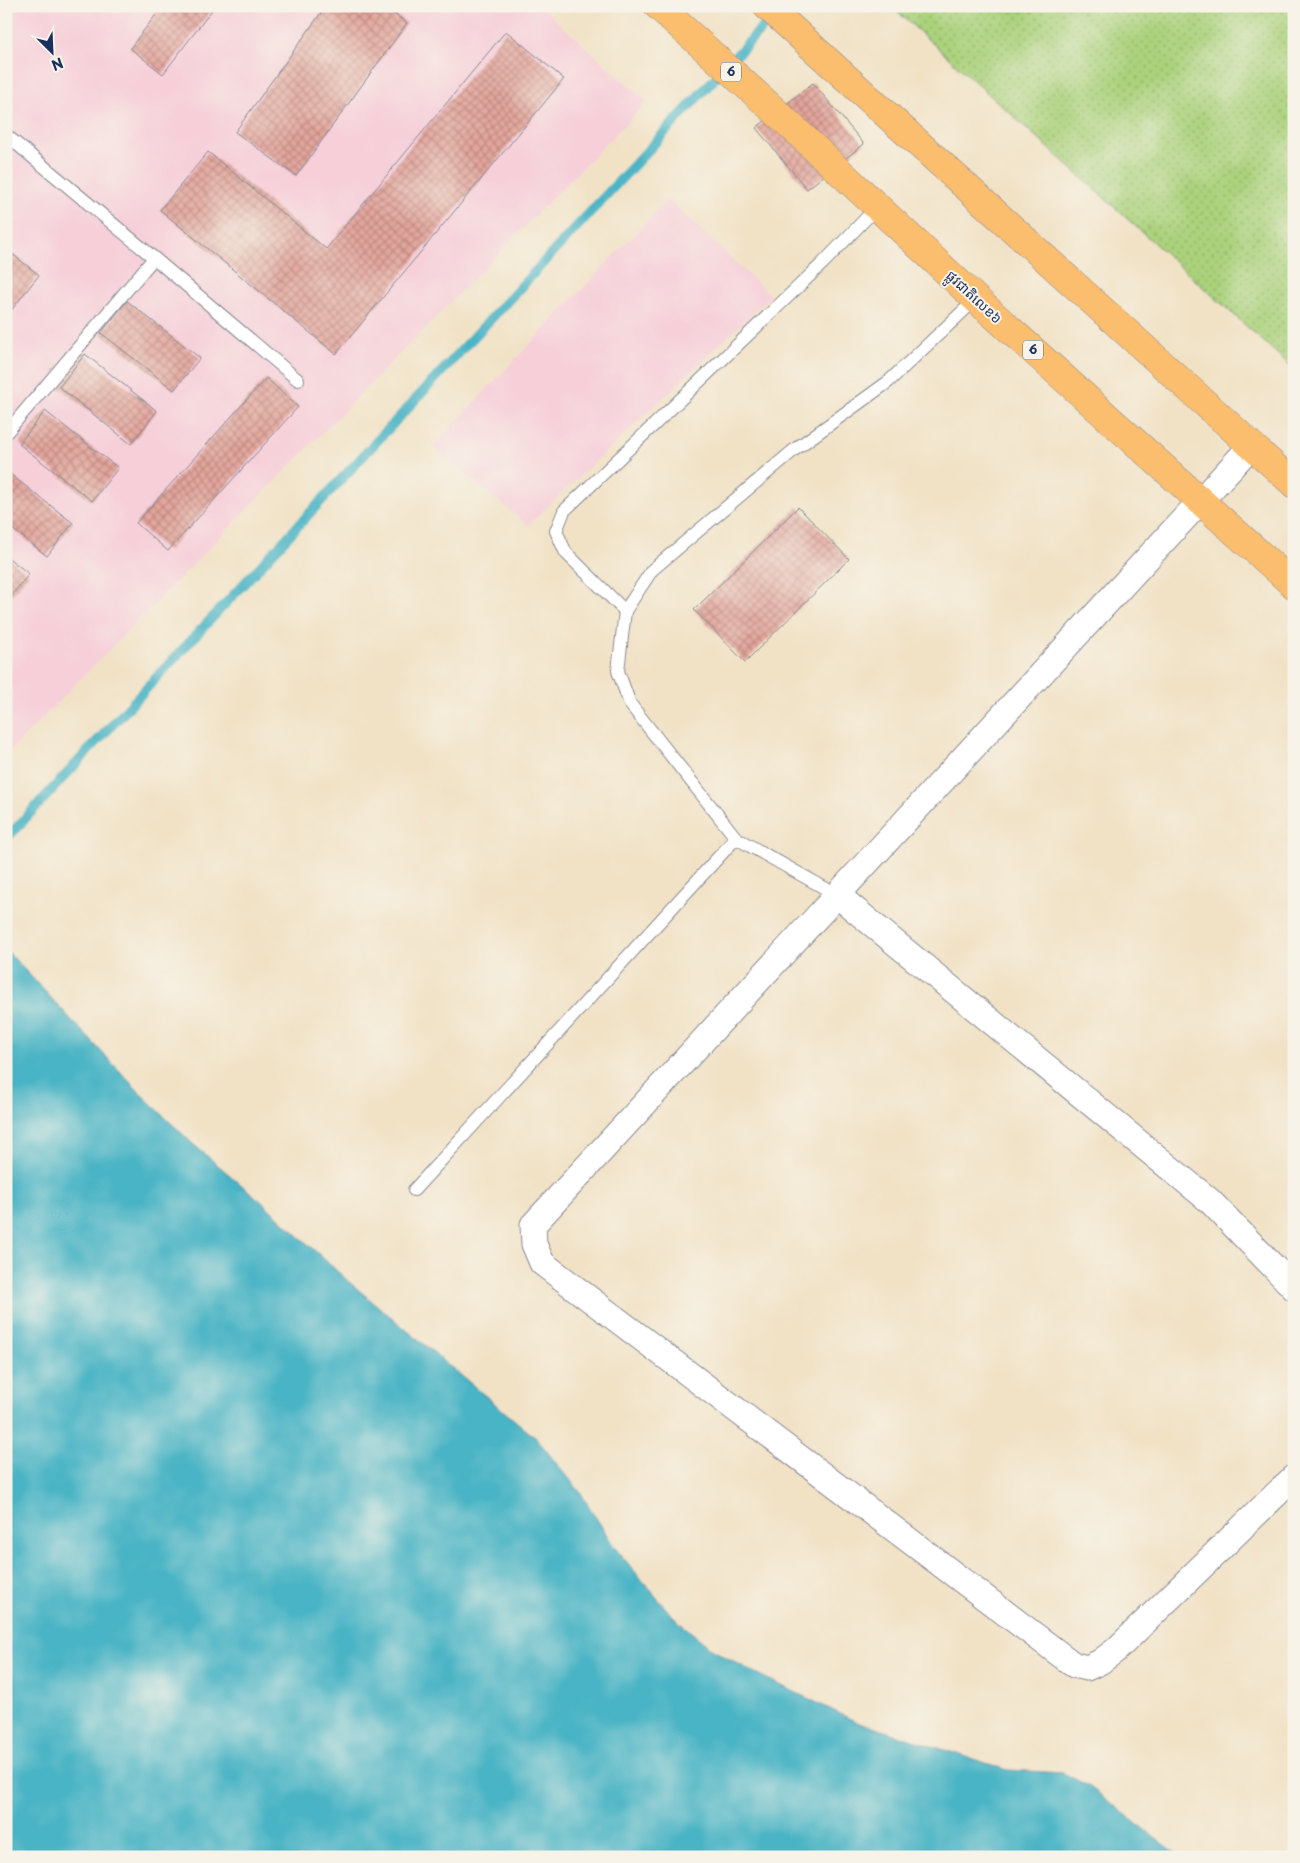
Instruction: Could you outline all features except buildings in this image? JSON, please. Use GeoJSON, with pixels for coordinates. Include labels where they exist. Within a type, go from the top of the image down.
{"type":"FeatureCollection","features":[{"type":"Feature","properties":{"kind":"highway","name":"ផ្លូវជាតិលេខ៦"},"geometry":{"type":"LineString","coordinates":[[658,6],[776,112],[976,299],[1294,585]]}},
{"type":"Feature","properties":{"kind":"highway"},"geometry":{"type":"LineString","coordinates":[[767,6],[1294,484]]}},
{"type":"Feature","properties":{"kind":"street"},"geometry":{"type":"LineString","coordinates":[[1251,446],[533,1225],[534,1244],[542,1263],[1074,1665],[1088,1668],[1116,1650],[1294,1477]]}},
{"type":"Feature","properties":{"kind":"street"},"geometry":{"type":"LineString","coordinates":[[837,895],[1210,1201],[1294,1288]]}},
{"type":"Feature","properties":{"kind":"lane"},"geometry":{"type":"LineString","coordinates":[[6,135],[298,380]]}},
{"type":"Feature","properties":{"kind":"lane"},"geometry":{"type":"LineString","coordinates":[[625,611],[566,553],[556,531],[564,511],[824,262],[878,207]]}},
{"type":"Feature","properties":{"kind":"lane"},"geometry":{"type":"LineString","coordinates":[[6,433],[154,258]]}},
{"type":"Feature","properties":{"kind":"lane"},"geometry":{"type":"LineString","coordinates":[[837,895],[736,838],[630,704],[618,671],[625,611],[652,570],[794,450],[888,382],[976,299]]}},
{"type":"Feature","properties":{"kind":"lane"},"geometry":{"type":"LineString","coordinates":[[414,1190],[736,838]]}},
{"type":"Feature","properties":{"kind":"shaded area"},"geometry":{"type":"Polygon","coordinates":[[[6,6],[540,6],[647,102],[6,755],[6,6]]]}},
{"type":"Feature","properties":{"kind":"shaded area"},"geometry":{"type":"Polygon","coordinates":[[[668,199],[771,296],[528,525],[432,447],[668,199]]]}},
{"type":"Feature","properties":{"kind":"green space"},"geometry":{"type":"Polygon","coordinates":[[[891,6],[1294,6],[1294,369],[891,6]]]}},
{"type":"Feature","properties":{"kind":"water"},"geometry":{"type":"Polygon","coordinates":[[[6,950],[144,1097],[194,1145],[263,1203],[349,1282],[536,1438],[580,1492],[615,1548],[674,1618],[713,1650],[757,1674],[859,1723],[1008,1770],[1063,1773],[1090,1787],[1181,1857],[6,1857],[6,950]]]}},
{"type":"Feature","properties":{"kind":"waterway"},"geometry":{"type":"LineString","coordinates":[[6,839],[775,14]]}}]}
